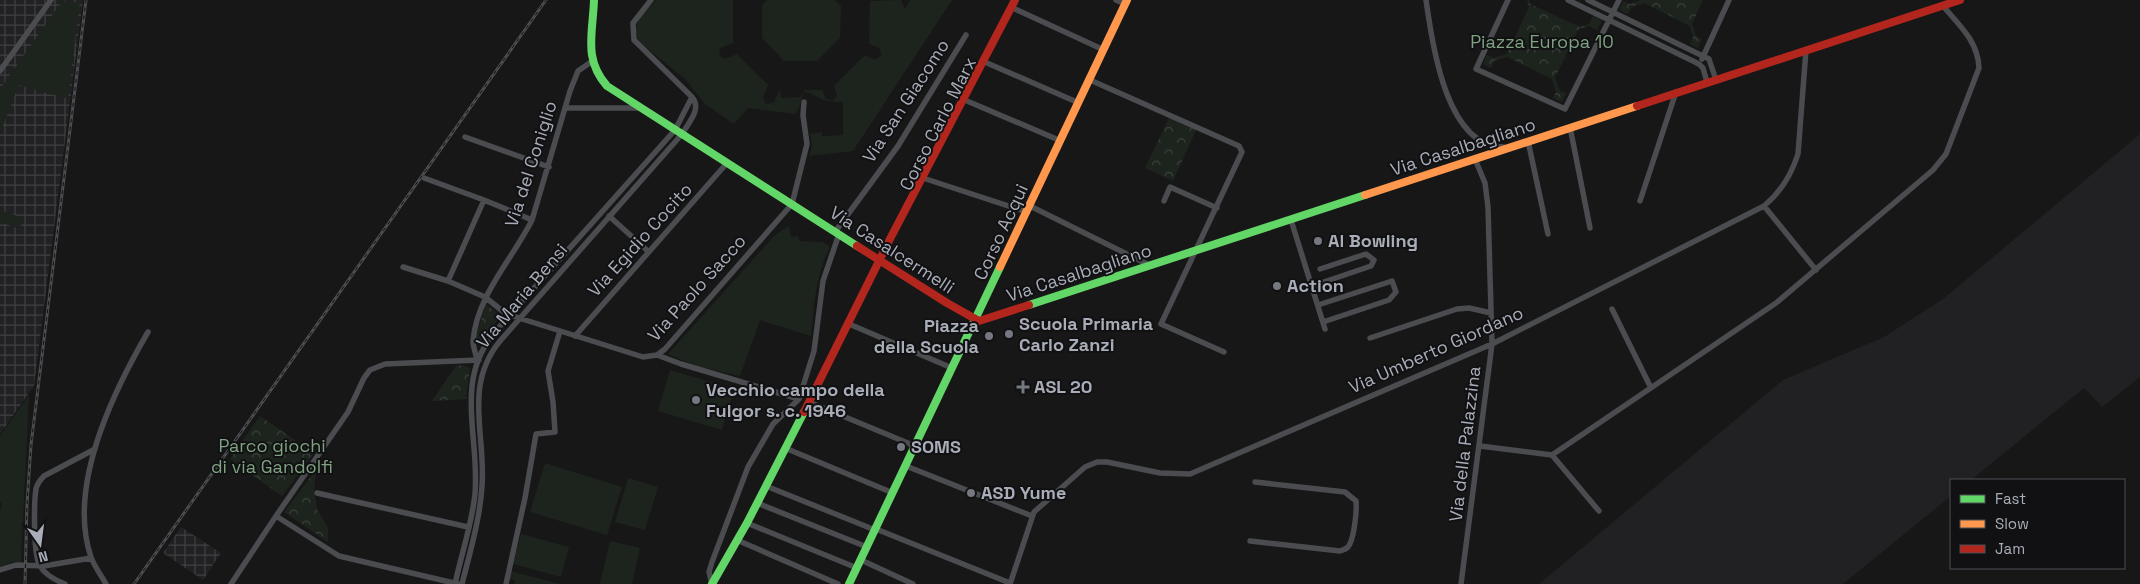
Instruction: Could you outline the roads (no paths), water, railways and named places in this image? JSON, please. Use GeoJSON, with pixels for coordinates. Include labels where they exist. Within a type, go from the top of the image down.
{"type":"FeatureCollection","features":[{"type":"Feature","properties":{"kind":"main road"},"geometry":{"type":"LineString","coordinates":[[591,62],[590,49],[594,0]]}},
{"type":"Feature","properties":{"kind":"main road","name":"Corso Carlo Marx"},"geometry":{"type":"LineString","coordinates":[[712,584],[747,523],[881,261],[891,237],[1015,0]]}},
{"type":"Feature","properties":{"kind":"main road","name":"Corso Carlo Marx"},"geometry":{"type":"LineString","coordinates":[[881,261],[895,239],[1019,0]]}},
{"type":"Feature","properties":{"kind":"main road","name":"Via Casalbagliano"},"geometry":{"type":"LineString","coordinates":[[976,321],[1151,266],[1960,0]]}},
{"type":"Feature","properties":{"kind":"main road","name":"Corso Acqui"},"geometry":{"type":"LineString","coordinates":[[849,584],[976,321],[1126,2]]}},
{"type":"Feature","properties":{"kind":"main road","name":"Via Casalcermelli"},"geometry":{"type":"LineString","coordinates":[[591,62],[595,72],[604,83],[641,108],[976,321]]}},
{"type":"Feature","properties":{"kind":"street"},"geometry":{"type":"LineString","coordinates":[[0,71],[51,0]]}},
{"type":"Feature","properties":{"kind":"street","name":"Via Maria Bensi"},"geometry":{"type":"LineString","coordinates":[[462,584],[481,499],[483,458],[478,394],[486,360],[519,318],[609,216],[678,132],[692,97],[634,40],[633,23],[651,0]]}},
{"type":"Feature","properties":{"kind":"street"},"geometry":{"type":"LineString","coordinates":[[1116,0],[1126,2]]}},
{"type":"Feature","properties":{"kind":"street"},"geometry":{"type":"LineString","coordinates":[[1426,0],[1434,56],[1460,121],[1470,134],[1486,144],[1497,147],[1512,146]]}},
{"type":"Feature","properties":{"kind":"street"},"geometry":{"type":"LineString","coordinates":[[1508,0],[1476,69],[1565,109],[1619,0]]}},
{"type":"Feature","properties":{"kind":"street"},"geometry":{"type":"LineString","coordinates":[[1568,0],[1700,64],[1707,82]]}},
{"type":"Feature","properties":{"kind":"street"},"geometry":{"type":"LineString","coordinates":[[1588,0],[1703,56],[1711,62],[1716,80]]}},
{"type":"Feature","properties":{"kind":"street"},"geometry":{"type":"LineString","coordinates":[[1700,64],[1729,0]]}},
{"type":"Feature","properties":{"kind":"street"},"geometry":{"type":"LineString","coordinates":[[1480,446],[1552,455],[1776,303],[1933,170],[1946,154],[1979,68],[1978,54],[1972,40],[1943,6]]}},
{"type":"Feature","properties":{"kind":"street"},"geometry":{"type":"LineString","coordinates":[[1015,9],[1104,50]]}},
{"type":"Feature","properties":{"kind":"street","name":"Via San Giacomo"},"geometry":{"type":"LineString","coordinates":[[712,584],[709,572],[712,562],[748,467],[774,424],[799,399],[815,345],[823,281],[837,233],[898,146],[966,35]]}},
{"type":"Feature","properties":{"kind":"street","name":"Via Umberto Giordano"},"geometry":{"type":"LineString","coordinates":[[1010,583],[1034,512],[1090,465],[1107,462],[1160,473],[1190,474],[1492,344],[1764,206],[1785,183],[1793,170],[1798,154],[1806,50]]}},
{"type":"Feature","properties":{"kind":"street","name":"Via del Coniglio"},"geometry":{"type":"LineString","coordinates":[[477,360],[473,343],[478,318],[486,297],[532,220],[565,108],[578,71],[591,62]]}},
{"type":"Feature","properties":{"kind":"street"},"geometry":{"type":"LineString","coordinates":[[986,63],[1079,103]]}},
{"type":"Feature","properties":{"kind":"street"},"geometry":{"type":"LineString","coordinates":[[1090,80],[1239,146],[1242,152],[1161,324],[1224,352]]}},
{"type":"Feature","properties":{"kind":"street"},"geometry":{"type":"LineString","coordinates":[[1640,201],[1676,92]]}},
{"type":"Feature","properties":{"kind":"street"},"geometry":{"type":"LineString","coordinates":[[967,101],[1061,142]]}},
{"type":"Feature","properties":{"kind":"street","name":"Via Paolo Sacco"},"geometry":{"type":"LineString","coordinates":[[403,267],[448,280],[486,297],[510,315],[643,357],[657,355],[665,349],[792,204],[806,144],[803,115],[804,102]]}},
{"type":"Feature","properties":{"kind":"street"},"geometry":{"type":"LineString","coordinates":[[565,108],[641,108]]}},
{"type":"Feature","properties":{"kind":"street"},"geometry":{"type":"LineString","coordinates":[[1570,127],[1590,228]]}},
{"type":"Feature","properties":{"kind":"street","name":"Via Maria Bensi"},"geometry":{"type":"LineString","coordinates":[[456,584],[476,481],[470,398],[477,360],[490,338],[510,315],[678,132]]}},
{"type":"Feature","properties":{"kind":"street"},"geometry":{"type":"LineString","coordinates":[[465,137],[549,167]]}},
{"type":"Feature","properties":{"kind":"street"},"geometry":{"type":"LineString","coordinates":[[1528,141],[1548,234]]}},
{"type":"Feature","properties":{"kind":"street"},"geometry":{"type":"LineString","coordinates":[[1486,144],[1489,150],[1487,155]]}},
{"type":"Feature","properties":{"kind":"street","name":"Via della Palazzina"},"geometry":{"type":"LineString","coordinates":[[1461,584],[1492,344],[1488,207],[1484,183],[1475,159]]}},
{"type":"Feature","properties":{"kind":"street","name":"Via Egidio Cocito"},"geometry":{"type":"LineString","coordinates":[[575,336],[727,163]]}},
{"type":"Feature","properties":{"kind":"street"},"geometry":{"type":"LineString","coordinates":[[424,178],[532,220]]}},
{"type":"Feature","properties":{"kind":"street"},"geometry":{"type":"LineString","coordinates":[[926,179],[1029,209],[1151,266]]}},
{"type":"Feature","properties":{"kind":"street"},"geometry":{"type":"LineString","coordinates":[[1164,201],[1170,187],[1217,208]]}},
{"type":"Feature","properties":{"kind":"street"},"geometry":{"type":"LineString","coordinates":[[448,280],[484,200]]}},
{"type":"Feature","properties":{"kind":"street"},"geometry":{"type":"LineString","coordinates":[[1764,206],[1816,270]]}},
{"type":"Feature","properties":{"kind":"street"},"geometry":{"type":"LineString","coordinates":[[609,216],[649,252]]}},
{"type":"Feature","properties":{"kind":"street"},"geometry":{"type":"LineString","coordinates":[[1290,220],[1325,329]]}},
{"type":"Feature","properties":{"kind":"street"},"geometry":{"type":"LineString","coordinates":[[1312,286],[1371,266],[1374,260],[1366,254],[1320,269]]}},
{"type":"Feature","properties":{"kind":"street"},"geometry":{"type":"LineString","coordinates":[[1318,305],[1392,281],[1396,292],[1389,300],[1323,322]]}},
{"type":"Feature","properties":{"kind":"street"},"geometry":{"type":"LineString","coordinates":[[1370,338],[1457,309],[1469,308],[1492,313]]}},
{"type":"Feature","properties":{"kind":"street"},"geometry":{"type":"LineString","coordinates":[[1612,309],[1651,388]]}},
{"type":"Feature","properties":{"kind":"street"},"geometry":{"type":"LineString","coordinates":[[849,324],[952,368]]}},
{"type":"Feature","properties":{"kind":"street"},"geometry":{"type":"LineString","coordinates":[[506,584],[525,498],[536,434],[555,432],[548,371],[560,331]]}},
{"type":"Feature","properties":{"kind":"street"},"geometry":{"type":"LineString","coordinates":[[106,584],[91,558],[84,514],[88,475],[116,390],[148,332]]}},
{"type":"Feature","properties":{"kind":"street"},"geometry":{"type":"LineString","coordinates":[[657,355],[709,373],[799,399]]}},
{"type":"Feature","properties":{"kind":"street"},"geometry":{"type":"LineString","coordinates":[[231,584],[348,412],[364,378],[370,370],[385,364],[486,360]]}},
{"type":"Feature","properties":{"kind":"street"},"geometry":{"type":"LineString","coordinates":[[809,402],[915,446]]}},
{"type":"Feature","properties":{"kind":"street"},"geometry":{"type":"LineString","coordinates":[[785,448],[893,492]]}},
{"type":"Feature","properties":{"kind":"street"},"geometry":{"type":"LineString","coordinates":[[65,584],[53,579],[40,566],[35,544],[36,496],[39,481],[48,473],[95,449]]}},
{"type":"Feature","properties":{"kind":"street"},"geometry":{"type":"LineString","coordinates":[[1552,455],[1599,512]]}},
{"type":"Feature","properties":{"kind":"street"},"geometry":{"type":"LineString","coordinates":[[906,466],[1032,516]]}},
{"type":"Feature","properties":{"kind":"street"},"geometry":{"type":"LineString","coordinates":[[1250,541],[1340,551],[1348,546],[1352,537],[1356,507],[1356,501],[1345,492],[1255,482]]}},
{"type":"Feature","properties":{"kind":"street"},"geometry":{"type":"LineString","coordinates":[[766,486],[1010,583]]}},
{"type":"Feature","properties":{"kind":"street"},"geometry":{"type":"LineString","coordinates":[[317,493],[468,527]]}},
{"type":"Feature","properties":{"kind":"street"},"geometry":{"type":"LineString","coordinates":[[757,503],[868,547]]}},
{"type":"Feature","properties":{"kind":"street"},"geometry":{"type":"LineString","coordinates":[[276,516],[344,558],[456,584]]}},
{"type":"Feature","properties":{"kind":"street"},"geometry":{"type":"LineString","coordinates":[[747,523],[857,568]]}},
{"type":"Feature","properties":{"kind":"street"},"geometry":{"type":"LineString","coordinates":[[737,540],[838,584]]}},
{"type":"Feature","properties":{"kind":"street"},"geometry":{"type":"LineString","coordinates":[[0,570],[16,565],[40,566],[91,558]]}},
{"type":"Feature","properties":{"kind":"street"},"geometry":{"type":"LineString","coordinates":[[861,560],[913,584]]}},
{"type":"Feature","properties":{"kind":"railway"},"geometry":{"type":"LineString","coordinates":[[25,584],[31,445],[86,0]]}},
{"type":"Feature","properties":{"kind":"railway"},"geometry":{"type":"LineString","coordinates":[[134,584],[546,0]]}},
{"type":"Feature","properties":{"kind":"place","name":"Al Bowling"},"geometry":{"type":"Point","coordinates":[1318,241]}},
{"type":"Feature","properties":{"kind":"place","name":"Action"},"geometry":{"type":"Point","coordinates":[1277,286]}},
{"type":"Feature","properties":{"kind":"place","name":"Scuola Primaria Carlo Zanzi"},"geometry":{"type":"Point","coordinates":[1009,334]}},
{"type":"Feature","properties":{"kind":"place","name":"Piazza della Scuola"},"geometry":{"type":"Point","coordinates":[989,336]}},
{"type":"Feature","properties":{"kind":"place","name":"ASL 20"},"geometry":{"type":"Point","coordinates":[1023,387]}},
{"type":"Feature","properties":{"kind":"place","name":"Vecchio campo della Fulgor s. c. 1946"},"geometry":{"type":"Point","coordinates":[696,400]}},
{"type":"Feature","properties":{"kind":"place","name":"SOMS"},"geometry":{"type":"Point","coordinates":[901,447]}},
{"type":"Feature","properties":{"kind":"place","name":"ASD Yume"},"geometry":{"type":"Point","coordinates":[971,493]}},
{"type":"Feature","properties":{"kind":"park label","name":"Piazza Europa 10"},"geometry":{"type":"Point","coordinates":[1542,42]}},
{"type":"Feature","properties":{"kind":"park label","name":"Parco giochi di via Gandolfi"},"geometry":{"type":"Point","coordinates":[272,456]}}]}
